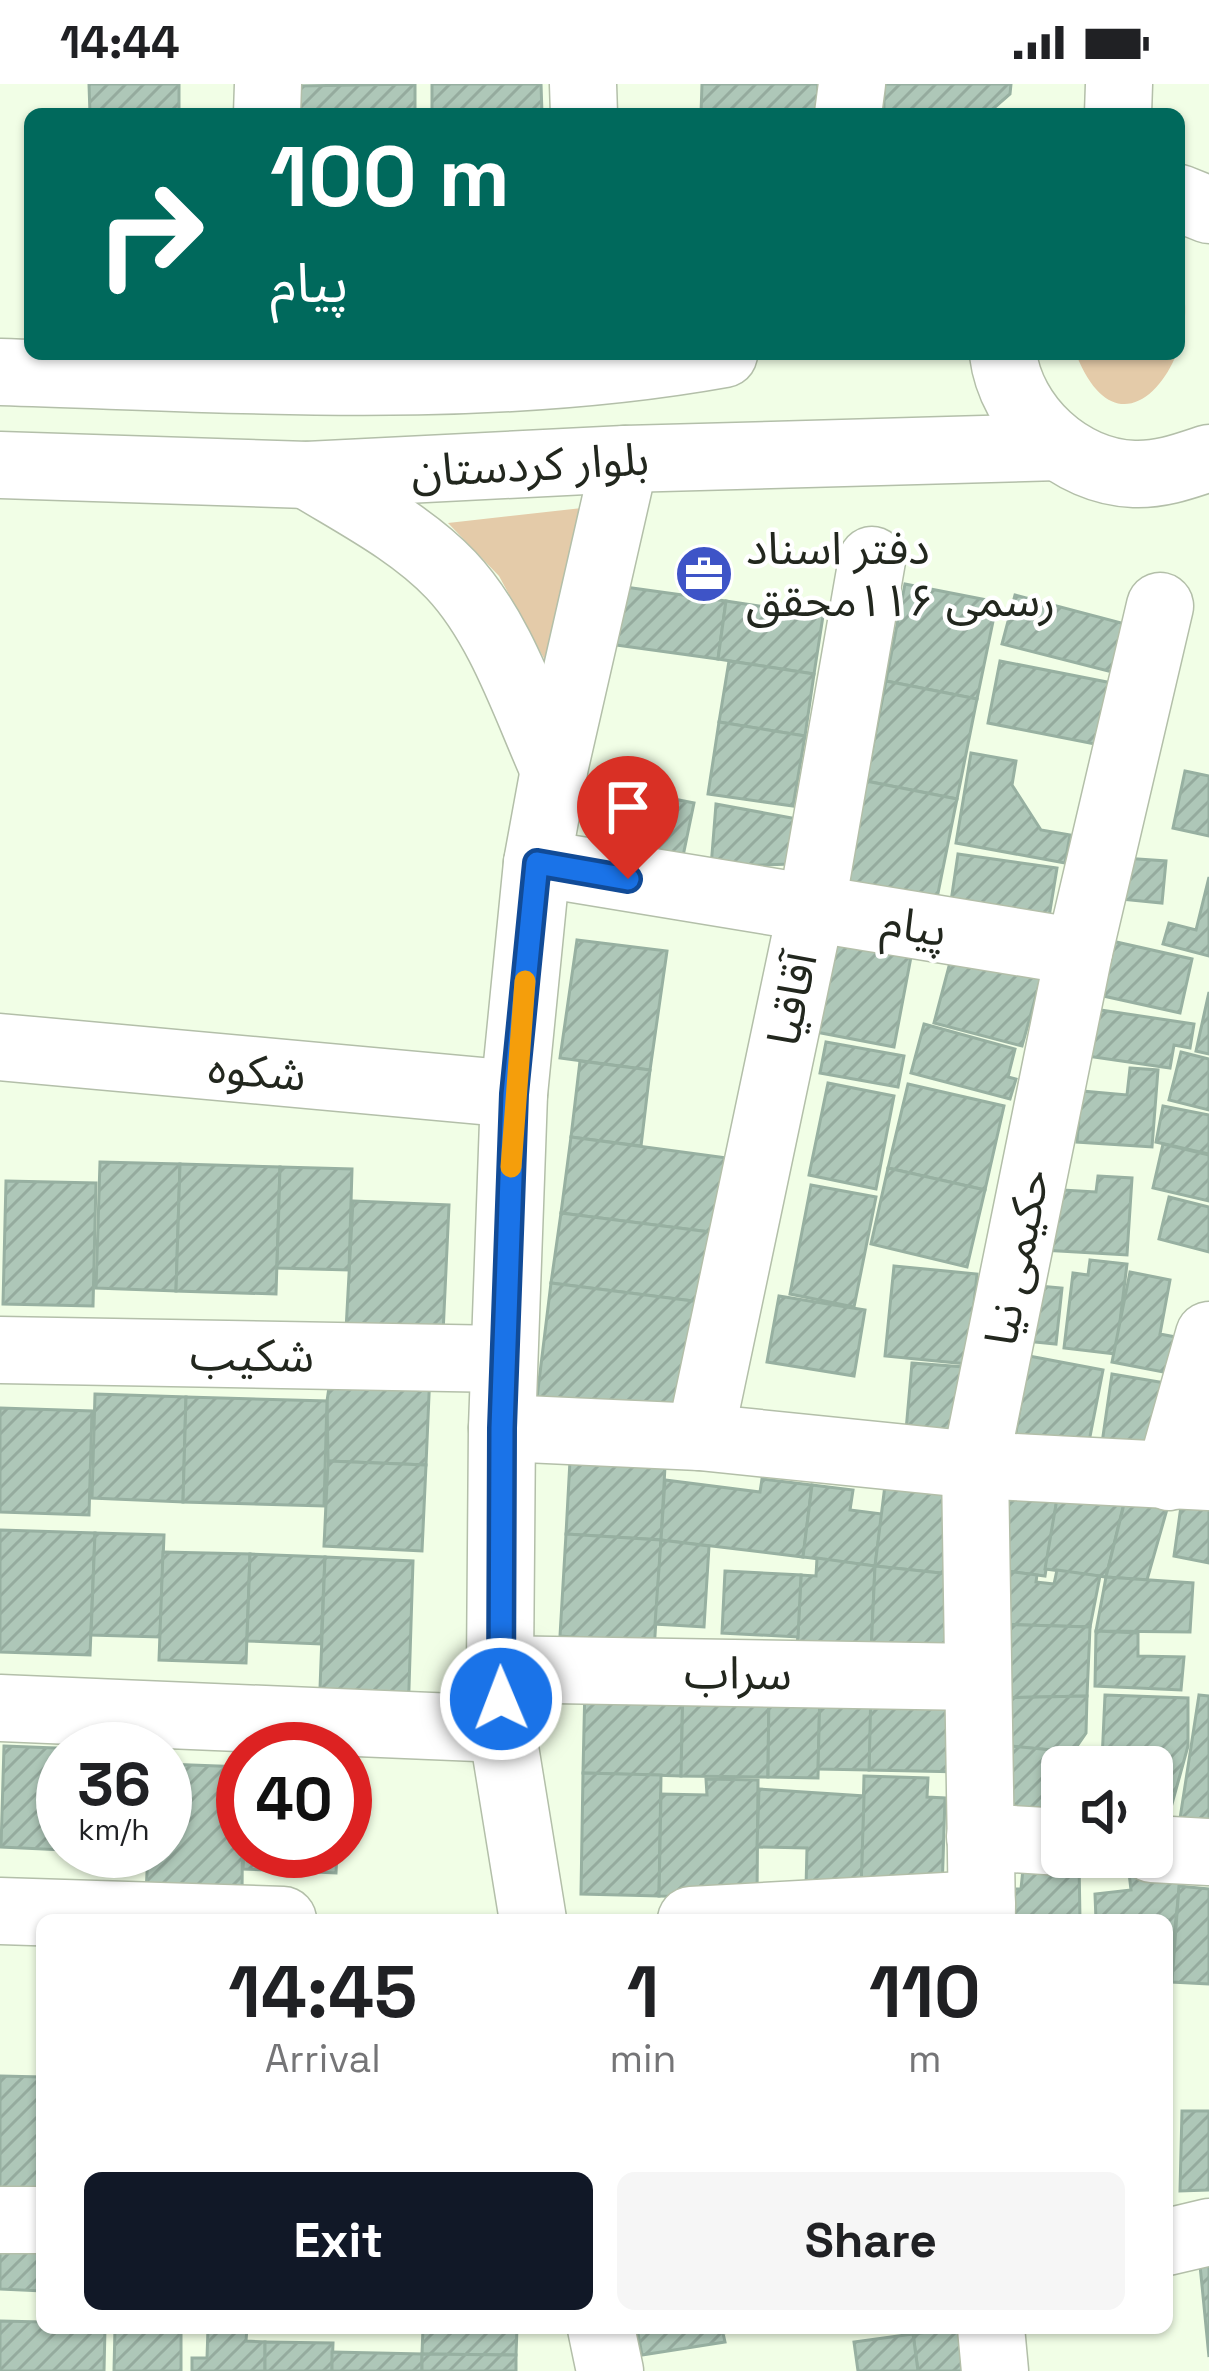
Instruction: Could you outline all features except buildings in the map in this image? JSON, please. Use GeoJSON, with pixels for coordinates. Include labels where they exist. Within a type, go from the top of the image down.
{"type":"FeatureCollection","features":[{"type":"Feature","properties":{"kind":"street","name":"بلوار کردستان"},"geometry":{"type":"LineString","coordinates":[[0,372],[306,383],[421,382],[644,369],[692,360]]}},
{"type":"Feature","properties":{"kind":"street"},"geometry":{"type":"LineString","coordinates":[[1005,360],[1014,394],[1033,424],[1059,447],[1094,465],[1132,474],[1172,471],[1209,458]]}},
{"type":"Feature","properties":{"kind":"street","name":"بلوار کردستان"},"geometry":{"type":"LineString","coordinates":[[0,466],[307,475],[625,459],[1059,447]]}},
{"type":"Feature","properties":{"kind":"street"},"geometry":{"type":"LineString","coordinates":[[532,1914],[501,1699],[502,1428],[514,1094],[537,863],[625,459]]}},
{"type":"Feature","properties":{"kind":"street"},"geometry":{"type":"LineString","coordinates":[[307,475],[394,528],[451,575],[489,627],[554,770]]}},
{"type":"Feature","properties":{"kind":"street","name":"آقاقیا"},"geometry":{"type":"LineString","coordinates":[[700,1437],[811,910],[872,560]]}},
{"type":"Feature","properties":{"kind":"street","name":"حکیمی نیا"},"geometry":{"type":"LineString","coordinates":[[982,1912],[975,1465],[1079,952],[1160,606]]}},
{"type":"Feature","properties":{"kind":"street","name":"پیام"},"geometry":{"type":"LineString","coordinates":[[537,863],[1079,952]]}},
{"type":"Feature","properties":{"kind":"street","name":"شکوه"},"geometry":{"type":"LineString","coordinates":[[0,1047],[514,1094]]}},
{"type":"Feature","properties":{"kind":"street"},"geometry":{"type":"LineString","coordinates":[[502,1428],[700,1437],[975,1465],[1189,1477],[1209,1335]]}},
{"type":"Feature","properties":{"kind":"street","name":"شکیب"},"geometry":{"type":"LineString","coordinates":[[0,1350],[504,1359]]}},
{"type":"Feature","properties":{"kind":"street","name":"سراب"},"geometry":{"type":"LineString","coordinates":[[0,1708],[501,1699],[976,1677]]}},
{"type":"Feature","properties":{"kind":"street"},"geometry":{"type":"LineString","coordinates":[[980,1837],[1041,1841]]}},
{"type":"Feature","properties":{"kind":"street"},"geometry":{"type":"LineString","coordinates":[[1173,1850],[1209,1852]]}},
{"type":"Feature","properties":{"kind":"street"},"geometry":{"type":"LineString","coordinates":[[0,1911],[94,1914]]}},
{"type":"Feature","properties":{"kind":"street"},"geometry":{"type":"LineString","coordinates":[[910,1914],[982,1912]]}},
{"type":"Feature","properties":{"kind":"street"},"geometry":{"type":"LineString","coordinates":[[0,2220],[36,2221]]}},
{"type":"Feature","properties":{"kind":"street"},"geometry":{"type":"LineString","coordinates":[[1173,2241],[1209,2232]]}},
{"type":"Feature","properties":{"kind":"street"},"geometry":{"type":"LineString","coordinates":[[602,2334],[610,2371]]}},
{"type":"Feature","properties":{"kind":"street"},"geometry":{"type":"LineString","coordinates":[[992,2334],[995,2371]]}},
{"type":"Feature","properties":{"kind":"shaded area"},"geometry":{"type":"Polygon","coordinates":[[[1079,360],[1174,360],[1157,387],[1138,401],[1117,403],[1095,389],[1079,360]]]}},
{"type":"Feature","properties":{"kind":"shaded area"},"geometry":{"type":"Polygon","coordinates":[[[591,507],[547,664],[499,576],[448,523],[591,507]]]}},
{"type":"Feature","properties":{"kind":"slow traffic"},"geometry":{"type":"LineString","coordinates":[[511,1167],[525,981]]}},
{"type":"Feature","properties":{"kind":"place","name":"دفتر اسناد رسمی ۱۱۶محقق"},"geometry":{"type":"Point","coordinates":[704,574]}},
{"type":"Feature","properties":{"kind":"route"},"geometry":{"type":"LineString","coordinates":[[501,1699],[502,1428],[514,1094],[537,863],[628,879]]}}]}
